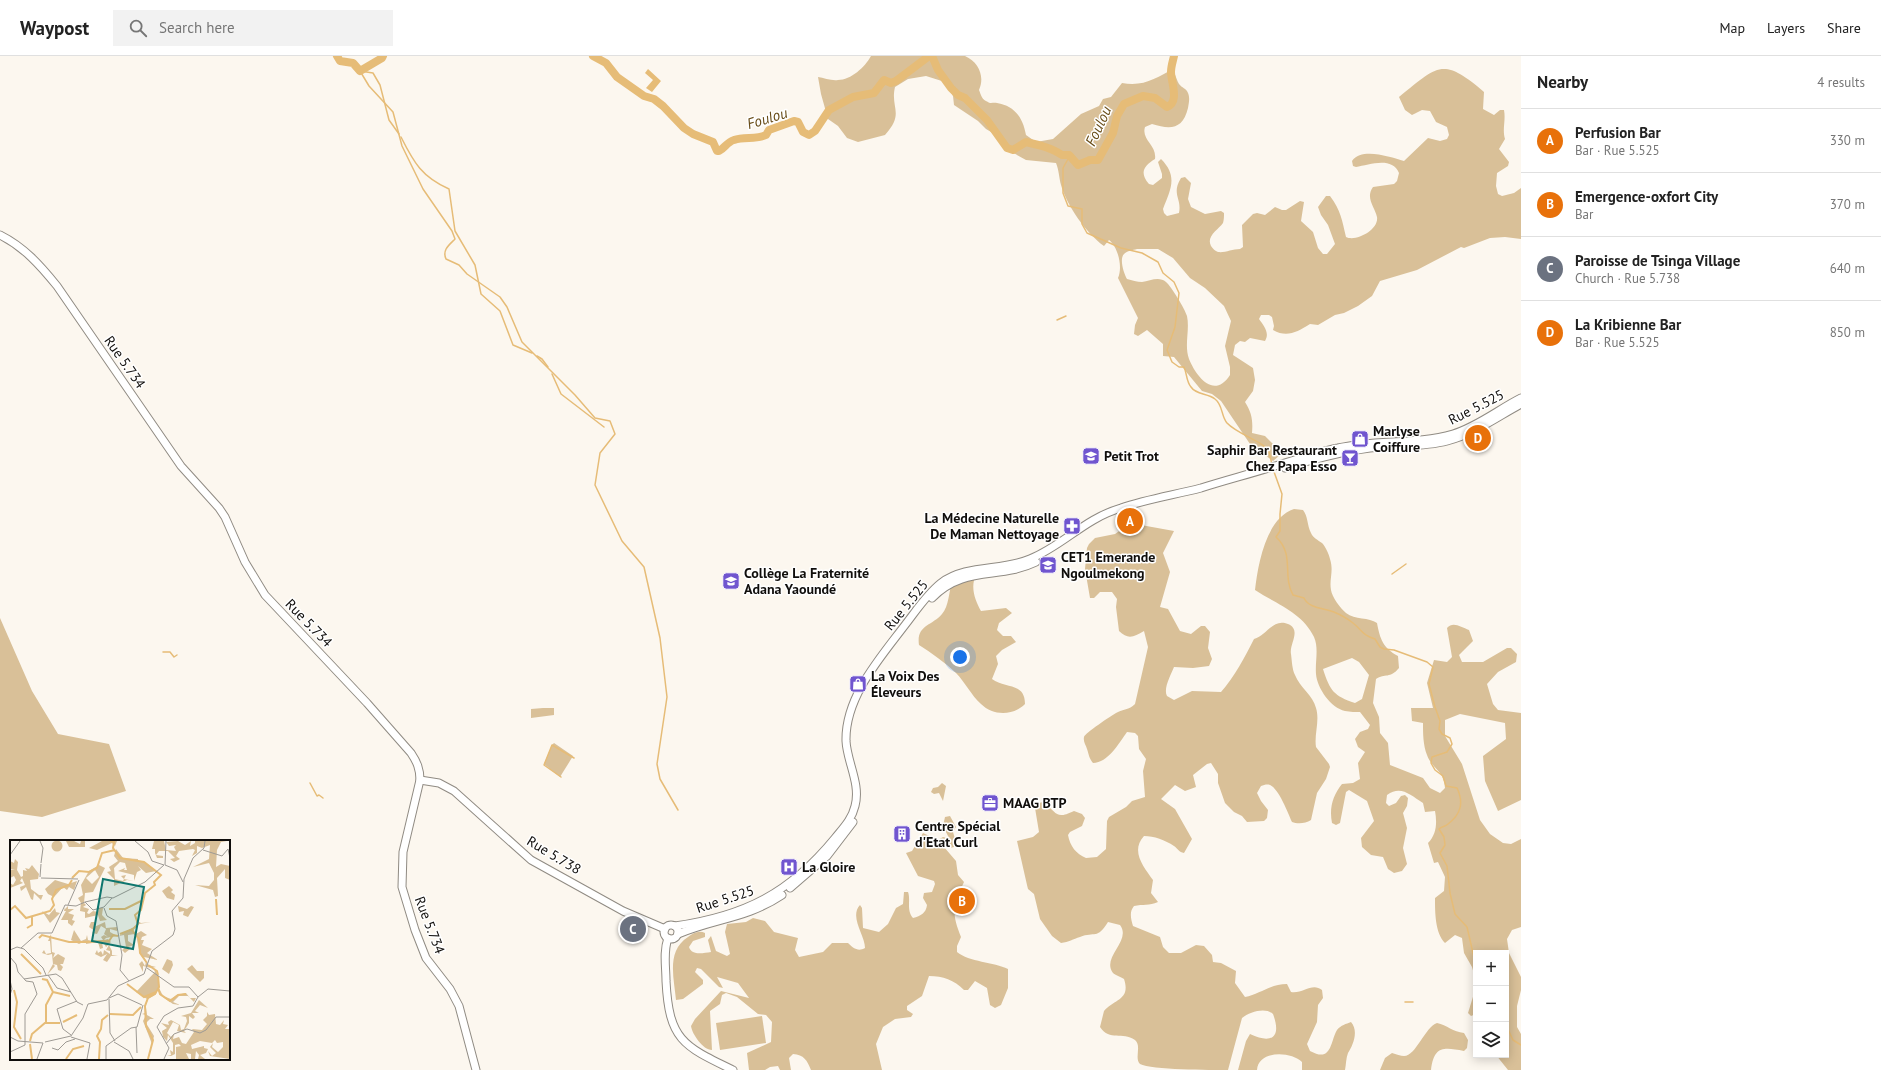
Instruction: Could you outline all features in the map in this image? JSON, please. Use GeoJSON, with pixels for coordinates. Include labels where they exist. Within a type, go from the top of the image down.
{"type":"FeatureCollection","features":[{"type":"Feature","properties":{"kind":"street","name":"Rue 5.734"},"geometry":{"type":"LineString","coordinates":[[0,235],[21,248],[36,261],[57,286],[181,466],[219,508],[225,517],[245,562],[265,595],[367,703],[411,753],[420,769],[420,780],[403,852],[402,887],[415,930],[426,958],[450,989],[459,1006],[476,1070]]}},
{"type":"Feature","properties":{"kind":"street","name":"Rue 5.525"},"geometry":{"type":"LineString","coordinates":[[675,926],[734,912],[760,903],[772,896],[809,865],[846,825],[853,813],[856,799],[856,787],[846,738],[852,708],[863,684],[885,651],[929,594],[943,582],[954,576],[970,571],[1010,566],[1043,554],[1092,520],[1118,508],[1197,489],[1329,450],[1355,444],[1420,440],[1456,433],[1469,428],[1521,398]]}},
{"type":"Feature","properties":{"kind":"street","name":"Rue 5.525"},"geometry":{"type":"LineString","coordinates":[[678,934],[692,928],[746,914],[772,901],[800,881],[822,861],[849,829],[856,815],[860,800],[859,782],[852,751],[851,738],[857,705],[883,662],[932,597],[949,584],[971,576],[1013,570],[1029,565],[1045,558],[1094,524],[1117,513],[1198,493],[1343,452],[1382,447],[1420,445],[1446,441],[1471,433],[1521,404]]}},
{"type":"Feature","properties":{"kind":"street","name":"Rue 5.738"},"geometry":{"type":"LineString","coordinates":[[420,780],[439,783],[454,791],[531,860],[623,911],[665,929]]}},
{"type":"Feature","properties":{"kind":"street"},"geometry":{"type":"LineString","coordinates":[[668,926],[675,926],[678,929],[678,934],[674,939],[668,938],[665,935],[665,929],[668,926]]}},
{"type":"Feature","properties":{"kind":"street"},"geometry":{"type":"LineString","coordinates":[[668,938],[665,948],[667,1004],[675,1029],[692,1049],[732,1070]]}},
{"type":"Feature","properties":{"kind":"shaded area"},"geometry":{"type":"Polygon","coordinates":[[[871,56],[965,56],[974,62],[980,70],[981,85],[979,90],[983,99],[989,103],[1003,105],[1013,110],[1023,123],[1026,135],[1036,142],[1053,139],[1081,114],[1099,106],[1103,99],[1111,97],[1122,83],[1143,83],[1175,68],[1174,73],[1178,83],[1189,95],[1189,104],[1186,115],[1179,124],[1175,126],[1165,127],[1152,124],[1145,127],[1144,132],[1155,154],[1155,159],[1148,164],[1144,170],[1146,180],[1149,184],[1153,185],[1162,178],[1158,162],[1161,159],[1170,171],[1171,183],[1163,209],[1164,213],[1167,216],[1179,213],[1180,208],[1177,188],[1181,178],[1185,177],[1191,183],[1188,199],[1191,207],[1205,214],[1221,211],[1224,213],[1223,223],[1213,233],[1210,239],[1211,246],[1215,250],[1218,252],[1223,252],[1240,249],[1243,247],[1242,225],[1253,214],[1257,213],[1265,215],[1275,207],[1286,210],[1300,201],[1304,202],[1301,221],[1313,232],[1318,248],[1323,254],[1327,254],[1335,244],[1328,225],[1321,215],[1318,207],[1326,196],[1330,196],[1337,206],[1346,237],[1355,238],[1366,234],[1377,222],[1376,213],[1370,199],[1373,187],[1394,184],[1397,181],[1399,173],[1396,168],[1391,165],[1380,163],[1356,167],[1353,166],[1352,161],[1362,155],[1376,154],[1404,161],[1428,138],[1440,141],[1447,139],[1449,135],[1447,127],[1436,122],[1430,111],[1422,110],[1412,115],[1405,110],[1399,97],[1432,72],[1440,69],[1449,70],[1458,73],[1484,92],[1483,109],[1494,115],[1500,110],[1504,110],[1505,139],[1499,149],[1509,162],[1508,166],[1497,173],[1496,186],[1498,194],[1502,196],[1514,193],[1521,188],[1521,239],[1505,237],[1490,238],[1464,248],[1461,247],[1417,270],[1380,281],[1372,296],[1358,306],[1344,313],[1335,315],[1318,325],[1310,324],[1292,333],[1283,334],[1273,330],[1274,326],[1272,317],[1269,315],[1261,315],[1259,319],[1267,332],[1265,341],[1250,338],[1245,342],[1240,341],[1235,345],[1233,355],[1253,368],[1255,380],[1253,391],[1245,402],[1252,417],[1252,433],[1265,436],[1276,447],[1279,456],[1273,461],[1250,444],[1221,401],[1212,394],[1202,391],[1174,357],[1163,356],[1163,344],[1147,330],[1138,336],[1134,334],[1135,325],[1138,318],[1118,278],[1120,263],[1115,247],[1109,240],[1104,246],[1097,241],[1084,227],[1072,210],[1061,185],[1056,163],[1026,160],[1010,151],[1005,147],[1003,139],[986,129],[978,121],[954,105],[953,96],[945,82],[926,76],[908,79],[895,87],[894,100],[896,116],[885,135],[858,142],[847,138],[838,126],[828,119],[818,77],[831,80],[848,78],[857,72],[871,56]],[[1137,249],[1128,251],[1124,254],[1122,263],[1126,277],[1127,279],[1140,282],[1160,279],[1168,284],[1181,303],[1187,316],[1187,348],[1192,366],[1206,383],[1218,385],[1224,382],[1230,375],[1230,367],[1225,346],[1231,321],[1224,306],[1205,288],[1190,278],[1173,258],[1158,249],[1137,249]]]}},
{"type":"Feature","properties":{"kind":"shaded area"},"geometry":{"type":"Polygon","coordinates":[[[648,69],[661,81],[652,92],[646,88],[653,80],[645,73],[648,69]]]}},
{"type":"Feature","properties":{"kind":"shaded area"},"geometry":{"type":"Polygon","coordinates":[[[1294,509],[1303,510],[1312,535],[1323,544],[1329,555],[1332,567],[1331,590],[1333,596],[1346,613],[1377,623],[1379,634],[1383,642],[1389,650],[1398,656],[1399,668],[1393,674],[1376,679],[1373,703],[1379,717],[1380,733],[1388,743],[1390,765],[1423,778],[1430,788],[1440,793],[1445,788],[1444,782],[1440,773],[1429,760],[1424,739],[1423,723],[1412,721],[1411,708],[1433,708],[1427,683],[1434,660],[1447,662],[1452,657],[1447,628],[1452,625],[1457,625],[1469,630],[1473,641],[1459,655],[1462,662],[1483,662],[1507,648],[1511,648],[1517,654],[1516,662],[1498,672],[1487,684],[1493,704],[1498,710],[1521,713],[1521,800],[1498,811],[1485,781],[1483,756],[1506,739],[1505,723],[1460,714],[1445,720],[1445,736],[1462,764],[1480,820],[1490,834],[1503,843],[1511,844],[1521,839],[1521,927],[1512,930],[1507,939],[1509,950],[1473,950],[1473,970],[1464,953],[1462,938],[1455,935],[1445,943],[1437,928],[1435,898],[1444,891],[1445,877],[1438,862],[1434,863],[1428,843],[1436,828],[1435,811],[1425,812],[1423,803],[1405,792],[1397,791],[1387,795],[1386,803],[1389,806],[1396,803],[1401,796],[1405,795],[1408,798],[1407,806],[1403,813],[1407,828],[1403,848],[1407,864],[1402,871],[1394,873],[1388,869],[1383,857],[1371,855],[1362,847],[1361,838],[1374,821],[1367,801],[1349,790],[1346,792],[1340,823],[1336,825],[1332,823],[1331,807],[1339,788],[1342,784],[1353,783],[1360,779],[1358,763],[1365,752],[1358,747],[1355,739],[1360,732],[1368,729],[1370,725],[1360,712],[1340,709],[1330,702],[1322,691],[1316,674],[1317,650],[1314,637],[1309,628],[1288,609],[1255,590],[1261,555],[1270,532],[1284,514],[1294,509]],[[1352,658],[1323,669],[1328,683],[1334,692],[1342,698],[1355,703],[1362,699],[1369,675],[1359,662],[1352,658]]]}},
{"type":"Feature","properties":{"kind":"shaded area"},"geometry":{"type":"Polygon","coordinates":[[[1141,525],[1174,531],[1163,553],[1170,572],[1160,607],[1168,609],[1180,631],[1191,634],[1201,626],[1205,626],[1210,632],[1208,648],[1212,659],[1209,666],[1193,668],[1174,667],[1166,689],[1167,696],[1174,700],[1192,691],[1221,692],[1239,667],[1254,639],[1278,623],[1288,624],[1292,627],[1295,633],[1291,650],[1293,670],[1297,680],[1314,703],[1317,713],[1316,747],[1330,767],[1326,779],[1317,793],[1311,820],[1301,823],[1292,822],[1280,796],[1270,785],[1261,786],[1257,793],[1268,810],[1267,818],[1264,821],[1247,822],[1242,816],[1234,812],[1225,803],[1218,783],[1218,774],[1211,763],[1207,764],[1193,775],[1196,787],[1185,791],[1175,785],[1161,799],[1175,809],[1192,839],[1184,853],[1163,840],[1144,836],[1138,847],[1138,853],[1146,870],[1153,880],[1151,893],[1158,902],[1134,906],[1131,913],[1133,926],[1160,937],[1163,947],[1169,953],[1181,953],[1196,945],[1204,946],[1212,955],[1213,962],[1221,963],[1236,971],[1235,983],[1245,997],[1281,984],[1287,984],[1291,992],[1315,987],[1322,990],[1323,998],[1318,1005],[1317,1022],[1307,1044],[1310,1051],[1317,1054],[1326,1053],[1329,1050],[1337,1030],[1351,1022],[1355,1030],[1355,1034],[1352,1046],[1347,1055],[1345,1070],[1302,1070],[1302,1062],[1297,1058],[1283,1054],[1276,1054],[1263,1059],[1259,1063],[1257,1070],[1238,1070],[1246,1041],[1250,1034],[1257,1037],[1269,1038],[1273,1037],[1275,1034],[1276,1029],[1273,1014],[1266,1011],[1253,1012],[1242,1018],[1228,1070],[1168,1069],[1140,1064],[1138,1061],[1138,1045],[1135,1040],[1130,1037],[1108,1034],[1100,1027],[1104,1011],[1123,995],[1126,986],[1124,979],[1113,973],[1110,967],[1113,955],[1122,937],[1123,931],[1120,925],[1108,922],[1101,931],[1096,934],[1085,935],[1061,943],[1052,936],[1040,919],[1034,894],[1028,889],[1017,841],[1033,837],[1039,832],[1035,804],[1043,802],[1054,812],[1060,815],[1068,814],[1074,811],[1082,814],[1085,818],[1082,826],[1070,832],[1068,835],[1070,843],[1074,849],[1086,858],[1097,857],[1106,849],[1107,821],[1109,817],[1126,807],[1132,801],[1145,797],[1143,771],[1146,759],[1139,749],[1138,736],[1135,733],[1127,732],[1117,747],[1104,760],[1093,763],[1084,742],[1085,735],[1089,732],[1116,713],[1135,704],[1148,647],[1144,631],[1137,635],[1128,637],[1119,631],[1116,607],[1117,599],[1112,592],[1100,592],[1094,598],[1090,598],[1085,569],[1087,548],[1095,538],[1115,534],[1122,529],[1141,525]]]}},
{"type":"Feature","properties":{"kind":"shaded area"},"geometry":{"type":"Polygon","coordinates":[[[976,575],[973,589],[981,611],[1006,608],[1012,613],[999,623],[997,630],[1003,636],[1011,636],[1016,642],[1002,650],[996,656],[998,664],[992,679],[1022,692],[1025,704],[1015,711],[1003,713],[991,711],[986,708],[974,697],[956,673],[919,645],[920,633],[922,630],[938,618],[944,611],[952,581],[976,575]]]}},
{"type":"Feature","properties":{"kind":"shaded area"},"geometry":{"type":"Polygon","coordinates":[[[0,618],[32,691],[58,734],[109,744],[126,791],[42,817],[0,811],[0,618]]]}},
{"type":"Feature","properties":{"kind":"shaded area"},"geometry":{"type":"Polygon","coordinates":[[[554,708],[554,715],[531,718],[531,709],[554,708]]]}},
{"type":"Feature","properties":{"kind":"shaded area"},"geometry":{"type":"Polygon","coordinates":[[[554,743],[573,756],[560,777],[544,764],[554,743]]]}},
{"type":"Feature","properties":{"kind":"shaded area"},"geometry":{"type":"Polygon","coordinates":[[[942,783],[946,786],[943,801],[939,793],[934,794],[931,792],[933,788],[938,787],[942,783]]]}},
{"type":"Feature","properties":{"kind":"shaded area"},"geometry":{"type":"Polygon","coordinates":[[[950,816],[956,827],[953,832],[956,842],[954,847],[950,848],[947,846],[950,840],[943,826],[945,817],[950,816]]]}},
{"type":"Feature","properties":{"kind":"shaded area"},"geometry":{"type":"Polygon","coordinates":[[[923,833],[938,840],[943,837],[947,838],[944,847],[956,861],[958,875],[964,882],[957,897],[955,909],[956,921],[961,937],[957,946],[957,952],[968,958],[1008,969],[1008,988],[1001,1005],[995,1008],[990,1005],[987,988],[975,981],[968,990],[964,990],[948,979],[929,976],[922,996],[907,1006],[907,1010],[913,1014],[911,1017],[895,1019],[883,1027],[876,1044],[882,1070],[811,1070],[805,1059],[793,1054],[789,1058],[791,1070],[780,1070],[778,1066],[770,1067],[765,1070],[749,1070],[747,1053],[771,1042],[772,1022],[766,1015],[758,1014],[737,997],[726,993],[722,995],[720,1004],[710,1011],[712,1050],[702,1045],[691,1026],[695,1019],[721,991],[749,998],[738,983],[717,977],[723,988],[719,987],[701,969],[697,968],[695,972],[703,980],[703,984],[683,999],[676,1000],[673,966],[674,957],[681,943],[694,933],[703,932],[705,933],[705,937],[693,941],[689,947],[690,950],[695,953],[711,952],[708,940],[711,936],[716,951],[727,956],[730,954],[725,932],[727,924],[746,922],[753,918],[765,921],[774,932],[798,938],[795,950],[799,957],[823,952],[832,943],[848,943],[854,948],[865,948],[856,915],[860,905],[862,908],[863,928],[879,932],[888,924],[896,908],[903,904],[904,892],[908,892],[909,908],[913,918],[921,915],[926,910],[927,905],[923,898],[924,893],[932,892],[935,884],[934,881],[918,876],[906,853],[912,851],[923,833]]]}},
{"type":"Feature","properties":{"kind":"shaded area"},"geometry":{"type":"Polygon","coordinates":[[[1509,953],[1521,977],[1521,990],[1517,1006],[1517,1027],[1521,1034],[1521,1070],[1508,1070],[1498,1058],[1509,1058],[1509,953]]]}},
{"type":"Feature","properties":{"kind":"shaded area"},"geometry":{"type":"Polygon","coordinates":[[[1473,997],[1473,1015],[1471,1016],[1468,1013],[1473,997]]]}},
{"type":"Feature","properties":{"kind":"shaded area"},"geometry":{"type":"Polygon","coordinates":[[[762,1016],[766,1043],[720,1050],[716,1023],[762,1016]]]}},
{"type":"Feature","properties":{"kind":"shaded area"},"geometry":{"type":"Polygon","coordinates":[[[1437,1023],[1464,1033],[1468,1040],[1467,1048],[1464,1051],[1445,1049],[1437,1052],[1432,1062],[1431,1070],[1380,1070],[1385,1058],[1392,1053],[1404,1056],[1413,1051],[1428,1030],[1437,1023]]]}},
{"type":"Feature","properties":{"kind":"waterway","name":"Foulou"},"geometry":{"type":"LineString","coordinates":[[337,56],[340,61],[353,63],[360,71],[383,56]]}},
{"type":"Feature","properties":{"kind":"waterway","name":"Foulou"},"geometry":{"type":"LineString","coordinates":[[593,56],[606,63],[617,77],[644,96],[654,99],[663,106],[684,128],[693,134],[713,142],[717,151],[721,150],[732,141],[742,138],[754,138],[766,135],[769,130],[794,121],[798,122],[803,132],[809,135],[815,131],[829,110],[853,97],[874,93],[884,80],[891,83],[896,81],[929,56]]}},
{"type":"Feature","properties":{"kind":"waterway","name":"Foulou"},"geometry":{"type":"LineString","coordinates":[[932,56],[938,70],[951,88],[958,95],[965,98],[987,120],[1007,148],[1013,150],[1026,142],[1031,143],[1050,149],[1062,155],[1069,155],[1078,165],[1090,160],[1098,160],[1113,133],[1117,116],[1124,104],[1143,96],[1155,98],[1167,107],[1171,104],[1174,96],[1171,72],[1174,56]]}},
{"type":"Feature","properties":{"kind":"waterway"},"geometry":{"type":"LineString","coordinates":[[360,71],[369,86],[393,112],[402,146],[423,189],[452,231],[455,239],[446,250],[446,259],[459,265],[467,274],[500,297],[507,307],[522,342],[575,395],[595,418],[610,421],[615,434],[600,453],[595,485],[622,541],[644,567],[660,638],[667,697],[657,764],[660,779],[678,810]]}},
{"type":"Feature","properties":{"kind":"waterway"},"geometry":{"type":"LineString","coordinates":[[360,71],[373,73],[380,85],[389,120],[399,134]]}},
{"type":"Feature","properties":{"kind":"waterway"},"geometry":{"type":"LineString","coordinates":[[401,137],[415,162],[425,174],[449,189],[455,231],[475,265],[481,294],[500,311],[513,345],[532,353]]}},
{"type":"Feature","properties":{"kind":"waterway"},"geometry":{"type":"LineString","coordinates":[[1066,155],[1068,159],[1063,168],[1063,193],[1068,206],[1082,209],[1082,224],[1087,233],[1121,248],[1142,253],[1158,262],[1163,273],[1174,282],[1179,293],[1175,327],[1167,350],[1172,362],[1179,367],[1184,367],[1189,385],[1193,390],[1212,397],[1218,401],[1225,420],[1231,427],[1266,447],[1269,452],[1272,465]]}},
{"type":"Feature","properties":{"kind":"waterway"},"geometry":{"type":"LineString","coordinates":[[1057,320],[1066,316]]}},
{"type":"Feature","properties":{"kind":"waterway"},"geometry":{"type":"LineString","coordinates":[[537,356],[542,359],[548,367]]}},
{"type":"Feature","properties":{"kind":"waterway"},"geometry":{"type":"LineString","coordinates":[[552,374],[561,394],[604,427]]}},
{"type":"Feature","properties":{"kind":"waterway"},"geometry":{"type":"LineString","coordinates":[[1273,469],[1282,494],[1280,531],[1276,537],[1282,544],[1285,551],[1287,558],[1288,580],[1293,595],[1304,598],[1306,602],[1313,606],[1337,613],[1344,617],[1365,634],[1375,639],[1380,647],[1394,650],[1427,662],[1433,667],[1429,684],[1440,721],[1439,729],[1442,734],[1450,738],[1452,744],[1447,752],[1432,757],[1431,763],[1435,770],[1443,776],[1446,786],[1457,788],[1461,803],[1456,816],[1447,825],[1439,829],[1444,837],[1445,845],[1440,853],[1447,866],[1450,893],[1455,914],[1467,927],[1473,953]]}},
{"type":"Feature","properties":{"kind":"waterway"},"geometry":{"type":"LineString","coordinates":[[1392,574],[1406,564]]}},
{"type":"Feature","properties":{"kind":"waterway"},"geometry":{"type":"LineString","coordinates":[[163,652],[170,652],[174,657],[177,655]]}},
{"type":"Feature","properties":{"kind":"waterway"},"geometry":{"type":"LineString","coordinates":[[561,777],[544,765],[552,745],[574,758]]}},
{"type":"Feature","properties":{"kind":"waterway"},"geometry":{"type":"LineString","coordinates":[[310,783],[317,796],[319,795],[323,798]]}},
{"type":"Feature","properties":{"kind":"waterway"},"geometry":{"type":"LineString","coordinates":[[1405,1002],[1413,1002]]}},
{"type":"Feature","properties":{"kind":"waterway"},"geometry":{"type":"LineString","coordinates":[[1509,1031],[1513,1040],[1521,1045]]}},
{"type":"Feature","properties":{"kind":"place","name":"La Kribienne Bar"},"geometry":{"type":"Point","coordinates":[1478,438]}},
{"type":"Feature","properties":{"kind":"place","name":"Marlyse Coiffure"},"geometry":{"type":"Point","coordinates":[1360,439]}},
{"type":"Feature","properties":{"kind":"place","name":"Petit Trot"},"geometry":{"type":"Point","coordinates":[1091,456]}},
{"type":"Feature","properties":{"kind":"place","name":"Saphir Bar Restaurant Chez Papa Esso"},"geometry":{"type":"Point","coordinates":[1350,458]}},
{"type":"Feature","properties":{"kind":"place","name":"Perfusion Bar"},"geometry":{"type":"Point","coordinates":[1130,521]}},
{"type":"Feature","properties":{"kind":"place","name":"La Médecine Naturelle De Maman Nettoyage"},"geometry":{"type":"Point","coordinates":[1072,526]}},
{"type":"Feature","properties":{"kind":"place","name":"CET1 Emerande Ngoulmekong"},"geometry":{"type":"Point","coordinates":[1048,565]}},
{"type":"Feature","properties":{"kind":"place","name":"Collège La Fraternité Adana Yaoundé"},"geometry":{"type":"Point","coordinates":[731,581]}},
{"type":"Feature","properties":{"kind":"place","name":"La Voix Des Éleveurs"},"geometry":{"type":"Point","coordinates":[858,684]}},
{"type":"Feature","properties":{"kind":"place","name":"MAAG BTP"},"geometry":{"type":"Point","coordinates":[990,803]}},
{"type":"Feature","properties":{"kind":"place","name":"Centre Spécial d'Etat Curl"},"geometry":{"type":"Point","coordinates":[902,834]}},
{"type":"Feature","properties":{"kind":"place","name":"La Gloire"},"geometry":{"type":"Point","coordinates":[789,867]}},
{"type":"Feature","properties":{"kind":"place","name":"Emergence-oxfort City"},"geometry":{"type":"Point","coordinates":[962,901]}},
{"type":"Feature","properties":{"kind":"place","name":"Paroisse de Tsinga Village"},"geometry":{"type":"Point","coordinates":[633,929]}}]}
